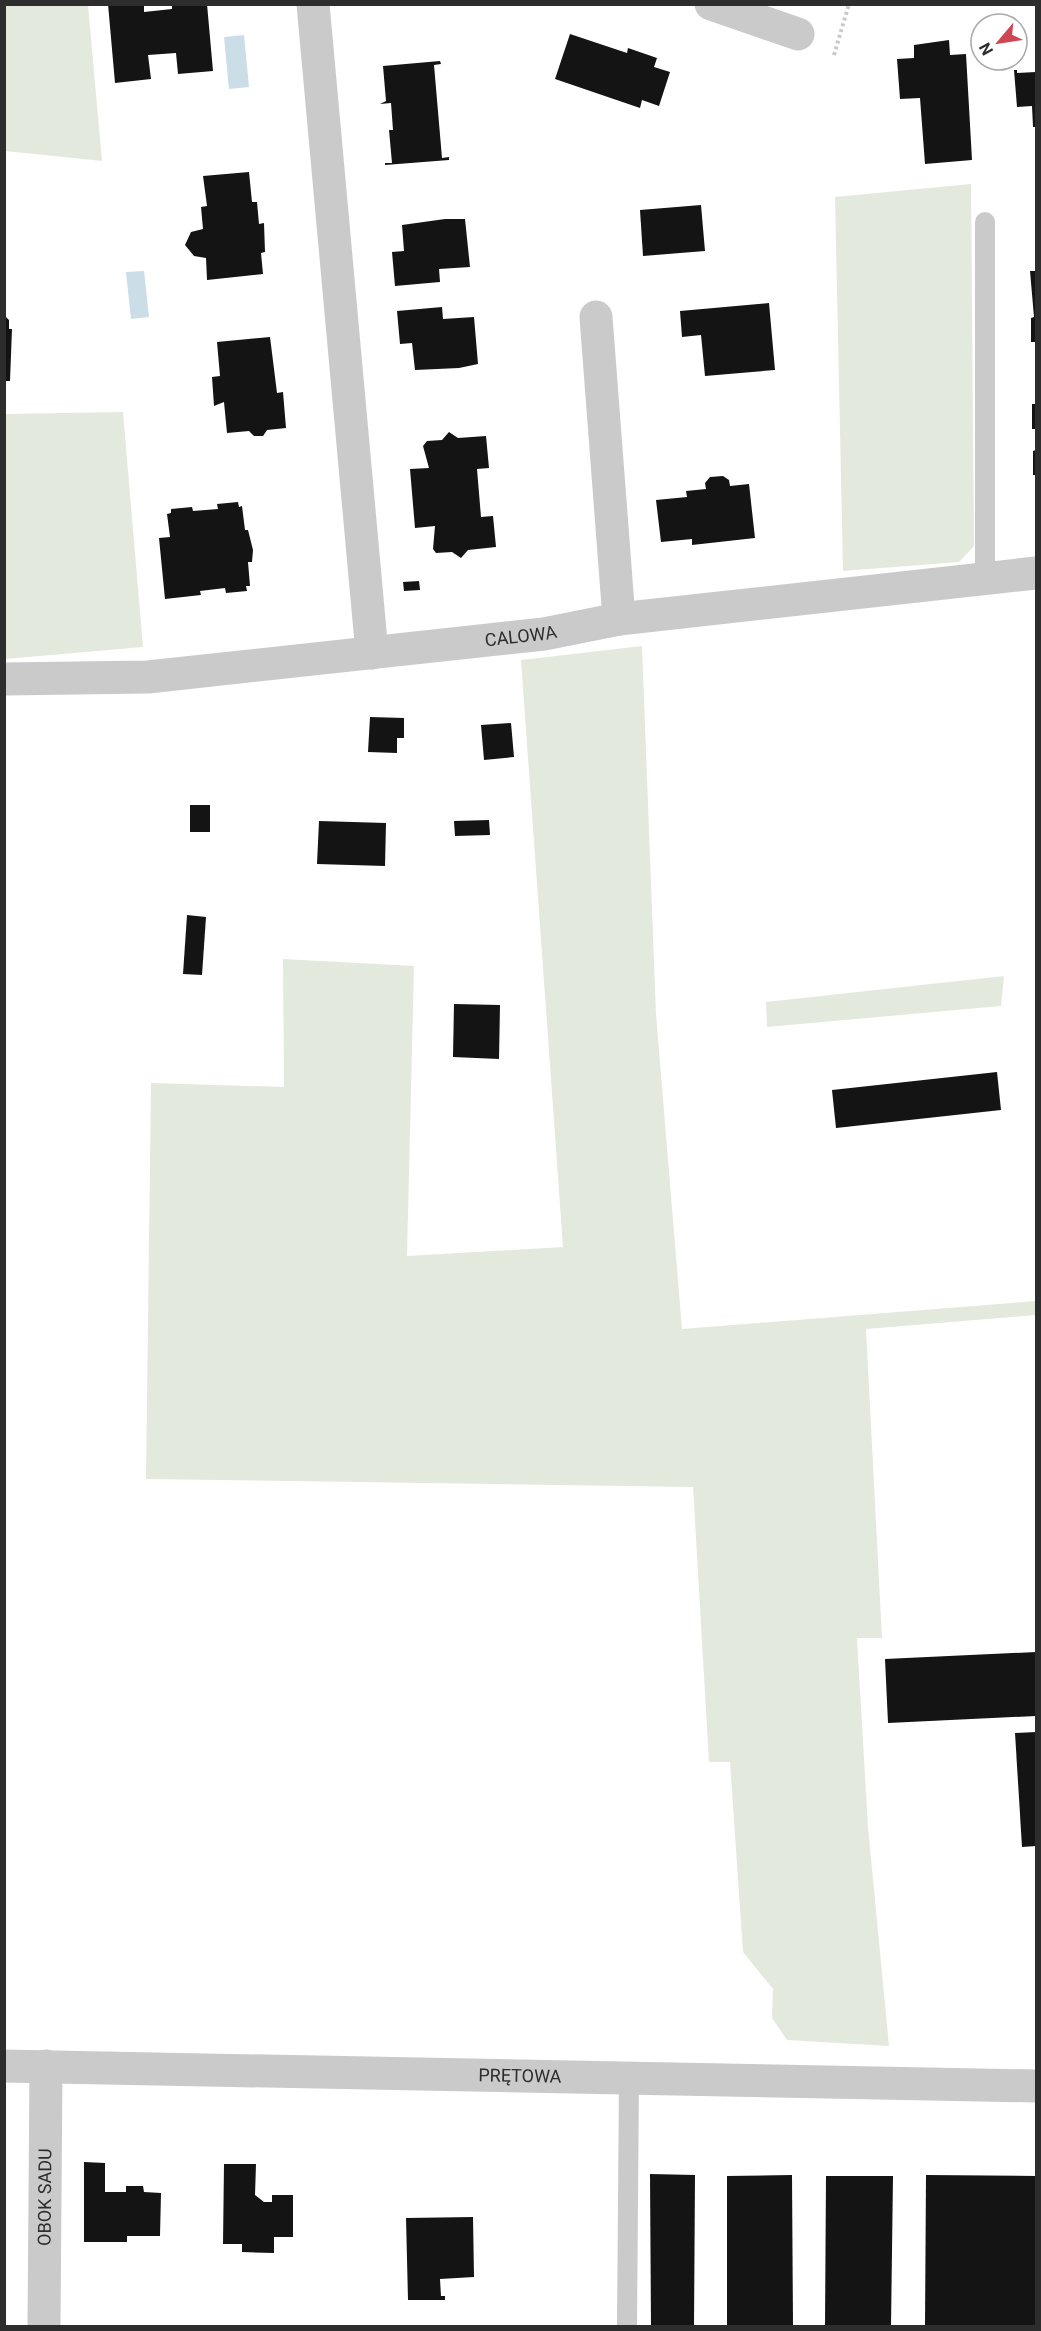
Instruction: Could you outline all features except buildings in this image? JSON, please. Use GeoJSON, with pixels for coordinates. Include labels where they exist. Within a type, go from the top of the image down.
{"type":"FeatureCollection","features":[{"type":"Feature","properties":{"kind":"street"},"geometry":{"type":"LineString","coordinates":[[313,4],[372,652]]}},
{"type":"Feature","properties":{"kind":"street"},"geometry":{"type":"LineString","coordinates":[[711,4],[798,34]]}},
{"type":"Feature","properties":{"kind":"street"},"geometry":{"type":"LineString","coordinates":[[596,317],[619,619]]}},
{"type":"Feature","properties":{"kind":"street","name":"CALOWA"},"geometry":{"type":"LineString","coordinates":[[4,679],[148,677],[544,634],[619,619],[1036,573]]}},
{"type":"Feature","properties":{"kind":"street","name":"PRĘTOWA"},"geometry":{"type":"LineString","coordinates":[[4,2066],[1036,2086]]}},
{"type":"Feature","properties":{"kind":"street","name":"OBOK SADU"},"geometry":{"type":"LineString","coordinates":[[44,2326],[46,2066]]}},
{"type":"Feature","properties":{"kind":"lane"},"geometry":{"type":"LineString","coordinates":[[985,222],[985,578]]}},
{"type":"Feature","properties":{"kind":"lane"},"geometry":{"type":"LineString","coordinates":[[627,2326],[629,2077]]}},
{"type":"Feature","properties":{"kind":"path"},"geometry":{"type":"LineString","coordinates":[[834,55],[849,4]]}},
{"type":"Feature","properties":{"kind":"shaded area"},"geometry":{"type":"Polygon","coordinates":[[[5,4],[88,5],[102,161],[5,151],[5,4]]]}},
{"type":"Feature","properties":{"kind":"shaded area"},"geometry":{"type":"Polygon","coordinates":[[[971,184],[974,546],[959,562],[843,571],[835,197],[971,184]]]}},
{"type":"Feature","properties":{"kind":"shaded area"},"geometry":{"type":"Polygon","coordinates":[[[123,412],[143,647],[5,659],[5,414],[123,412]]]}},
{"type":"Feature","properties":{"kind":"shaded area"},"geometry":{"type":"Polygon","coordinates":[[[642,646],[656,1014],[682,1329],[1036,1301],[1036,1315],[866,1329],[882,1638],[857,1638],[868,1827],[889,2046],[787,2040],[772,2018],[773,1989],[743,1952],[730,1762],[709,1762],[693,1487],[146,1479],[151,1083],[284,1087],[283,959],[414,966],[407,1256],[563,1247],[521,660],[642,646]]]}},
{"type":"Feature","properties":{"kind":"shaded area"},"geometry":{"type":"Polygon","coordinates":[[[1004,976],[1001,1006],[767,1027],[766,1002],[1004,976]]]}},
{"type":"Feature","properties":{"kind":"water"},"geometry":{"type":"Polygon","coordinates":[[[244,35],[249,87],[229,89],[224,37],[244,35]]]}},
{"type":"Feature","properties":{"kind":"water"},"geometry":{"type":"Polygon","coordinates":[[[144,271],[149,317],[131,319],[126,272],[144,271]]]}}]}
